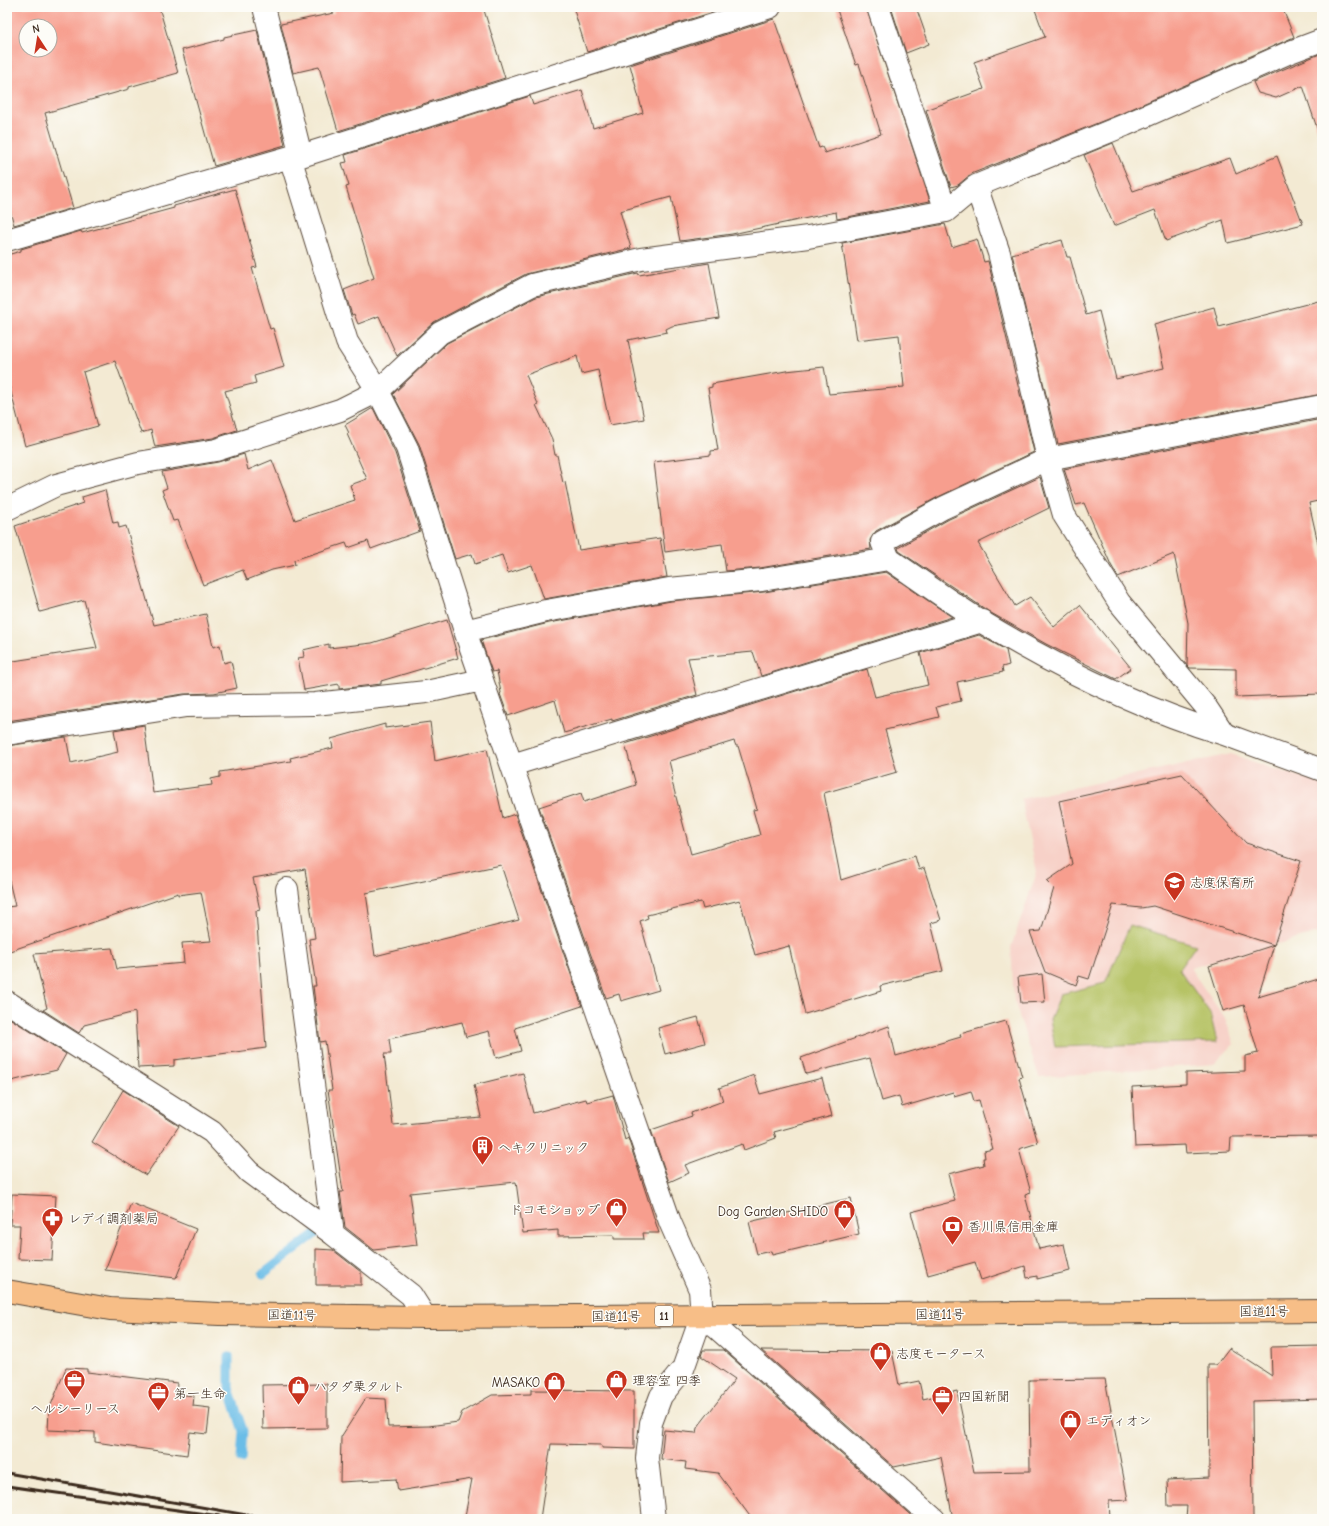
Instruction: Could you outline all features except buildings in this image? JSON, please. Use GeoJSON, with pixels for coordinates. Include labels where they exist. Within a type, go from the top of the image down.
{"type":"FeatureCollection","features":[{"type":"Feature","properties":{"kind":"highway","name":"国道11号"},"geometry":{"type":"LineString","coordinates":[[7,1289],[110,1309],[227,1314],[425,1317],[1322,1311]]}},
{"type":"Feature","properties":{"kind":"street"},"geometry":{"type":"LineString","coordinates":[[264,7],[296,156],[347,342],[378,391],[407,448],[464,631],[512,765],[670,1222],[700,1290],[702,1315],[682,1368],[661,1396],[651,1423],[647,1458],[654,1519]]}},
{"type":"Feature","properties":{"kind":"street"},"geometry":{"type":"LineString","coordinates":[[7,240],[296,156],[770,7]]}},
{"type":"Feature","properties":{"kind":"street"},"geometry":{"type":"LineString","coordinates":[[878,7],[946,211]]}},
{"type":"Feature","properties":{"kind":"street"},"geometry":{"type":"LineString","coordinates":[[7,509],[56,485],[138,464],[216,450],[340,410],[378,391],[440,333],[532,285],[642,260],[808,237],[946,211],[976,186],[1125,125],[1290,52],[1322,40]]}},
{"type":"Feature","properties":{"kind":"street"},"geometry":{"type":"LineString","coordinates":[[976,186],[999,253],[1030,375],[1048,459],[1064,515],[1119,602],[1206,707],[1224,734]]}},
{"type":"Feature","properties":{"kind":"street"},"geometry":{"type":"LineString","coordinates":[[1322,406],[1048,459],[943,508],[882,542],[889,559],[982,622],[1102,688],[1193,724],[1322,770]]}},
{"type":"Feature","properties":{"kind":"street"},"geometry":{"type":"LineString","coordinates":[[464,631],[546,611],[669,589],[762,580],[889,559]]}},
{"type":"Feature","properties":{"kind":"street"},"geometry":{"type":"LineString","coordinates":[[512,765],[982,622]]}},
{"type":"Feature","properties":{"kind":"street"},"geometry":{"type":"LineString","coordinates":[[7,734],[186,706],[315,704],[426,692],[482,680]]}},
{"type":"Feature","properties":{"kind":"street"},"geometry":{"type":"LineString","coordinates":[[287,889],[333,1234]]}},
{"type":"Feature","properties":{"kind":"street"},"geometry":{"type":"LineString","coordinates":[[7,1002],[212,1132],[249,1172],[333,1234],[411,1295],[425,1317]]}},
{"type":"Feature","properties":{"kind":"street"},"geometry":{"type":"LineString","coordinates":[[702,1315],[934,1519]]}},
{"type":"Feature","properties":{"kind":"shaded area","name":"志度保育所"},"geometry":{"type":"Polygon","coordinates":[[[1231,754],[1274,769],[1322,782],[1322,932],[1190,968],[1226,1020],[1234,1044],[1214,1064],[1039,1077],[1014,1000],[1011,947],[1037,872],[1021,799],[1231,754]]]}},
{"type":"Feature","properties":{"kind":"green space"},"geometry":{"type":"Polygon","coordinates":[[[1130,925],[1196,945],[1179,969],[1210,1013],[1217,1042],[1055,1047],[1050,1019],[1061,994],[1105,983],[1130,925]]]}},
{"type":"Feature","properties":{"kind":"waterway"},"geometry":{"type":"LineString","coordinates":[[263,1274],[319,1231]]}},
{"type":"Feature","properties":{"kind":"waterway"},"geometry":{"type":"LineString","coordinates":[[229,1356],[229,1388],[243,1431],[241,1459]]}},
{"type":"Feature","properties":{"kind":"railway"},"geometry":{"type":"LineString","coordinates":[[7,1473],[270,1519]]}},
{"type":"Feature","properties":{"kind":"railway"},"geometry":{"type":"LineString","coordinates":[[7,1486],[220,1516]]}},
{"type":"Feature","properties":{"kind":"place","name":"志度保育所"},"geometry":{"type":"Point","coordinates":[1174,902]}},
{"type":"Feature","properties":{"kind":"place","name":"ヘキクリニック"},"geometry":{"type":"Point","coordinates":[482,1166]}},
{"type":"Feature","properties":{"kind":"place","name":"ドコモショップ"},"geometry":{"type":"Point","coordinates":[616,1228]}},
{"type":"Feature","properties":{"kind":"place","name":"Dog Garden SHIDO"},"geometry":{"type":"Point","coordinates":[844,1230]}},
{"type":"Feature","properties":{"kind":"place","name":"レデイ調剤薬局"},"geometry":{"type":"Point","coordinates":[52,1238]}},
{"type":"Feature","properties":{"kind":"place","name":"香川県信用金庫"},"geometry":{"type":"Point","coordinates":[952,1246]}},
{"type":"Feature","properties":{"kind":"place","name":"志度モータース"},"geometry":{"type":"Point","coordinates":[880,1372]}},
{"type":"Feature","properties":{"kind":"place","name":"ヘルシーリース"},"geometry":{"type":"Point","coordinates":[75,1400]}},
{"type":"Feature","properties":{"kind":"place","name":"理容室 四季"},"geometry":{"type":"Point","coordinates":[617,1400]}},
{"type":"Feature","properties":{"kind":"place","name":"MASAKO"},"geometry":{"type":"Point","coordinates":[555,1402]}},
{"type":"Feature","properties":{"kind":"place","name":"ハタダ栗タルト"},"geometry":{"type":"Point","coordinates":[299,1406]}},
{"type":"Feature","properties":{"kind":"place","name":"第一生命"},"geometry":{"type":"Point","coordinates":[159,1412]}},
{"type":"Feature","properties":{"kind":"place","name":"四国新聞"},"geometry":{"type":"Point","coordinates":[943,1416]}},
{"type":"Feature","properties":{"kind":"place","name":"エディオン"},"geometry":{"type":"Point","coordinates":[1071,1440]}}]}
